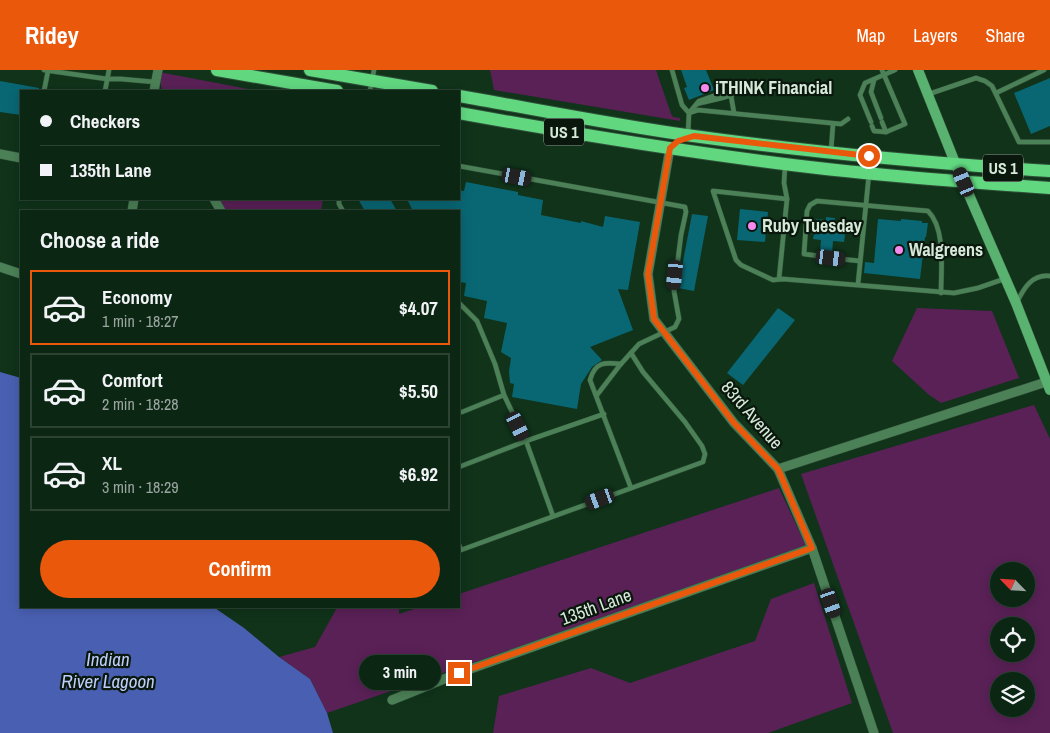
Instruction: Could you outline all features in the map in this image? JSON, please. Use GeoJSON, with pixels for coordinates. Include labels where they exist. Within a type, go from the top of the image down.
{"type":"FeatureCollection","features":[{"type":"Feature","properties":{"kind":"main road"},"geometry":{"type":"LineString","coordinates":[[218,70],[332,90]]}},
{"type":"Feature","properties":{"kind":"main road"},"geometry":{"type":"LineString","coordinates":[[310,70],[426,90]]}},
{"type":"Feature","properties":{"kind":"main road"},"geometry":{"type":"LineString","coordinates":[[918,70],[1049,385]]}},
{"type":"Feature","properties":{"kind":"main road","name":"US 1"},"geometry":{"type":"LineString","coordinates":[[460,96],[691,135],[956,165],[1050,171]]}},
{"type":"Feature","properties":{"kind":"main road","name":"US 1"},"geometry":{"type":"LineString","coordinates":[[460,113],[670,148],[785,164],[964,182],[1050,188]]}},
{"type":"Feature","properties":{"kind":"main road"},"geometry":{"type":"LineString","coordinates":[[670,148],[678,141],[691,135]]}},
{"type":"Feature","properties":{"kind":"street"},"geometry":{"type":"LineString","coordinates":[[154,87],[158,70]]}},
{"type":"Feature","properties":{"kind":"street","name":"83rd Avenue"},"geometry":{"type":"LineString","coordinates":[[670,148],[648,274],[654,319],[734,423],[778,469],[812,548],[874,733]]}},
{"type":"Feature","properties":{"kind":"street"},"geometry":{"type":"LineString","coordinates":[[0,154],[20,158]]}},
{"type":"Feature","properties":{"kind":"street"},"geometry":{"type":"LineString","coordinates":[[0,267],[20,274]]}},
{"type":"Feature","properties":{"kind":"street"},"geometry":{"type":"LineString","coordinates":[[778,469],[1049,385]]}},
{"type":"Feature","properties":{"kind":"street","name":"135th Lane"},"geometry":{"type":"LineString","coordinates":[[392,700],[468,670],[812,548]]}},
{"type":"Feature","properties":{"kind":"lane"},"geometry":{"type":"LineString","coordinates":[[44,90],[46,70],[72,72],[107,80],[121,79],[154,87]]}},
{"type":"Feature","properties":{"kind":"lane"},"geometry":{"type":"LineString","coordinates":[[105,90],[108,70]]}},
{"type":"Feature","properties":{"kind":"lane"},"geometry":{"type":"LineString","coordinates":[[672,70],[682,106],[689,113],[691,135]]}},
{"type":"Feature","properties":{"kind":"lane"},"geometry":{"type":"LineString","coordinates":[[883,73],[905,124],[886,132],[874,131],[860,94],[865,83],[874,80],[883,73],[896,70]]}},
{"type":"Feature","properties":{"kind":"lane"},"geometry":{"type":"LineString","coordinates":[[996,93],[1044,70]]}},
{"type":"Feature","properties":{"kind":"lane"},"geometry":{"type":"LineString","coordinates":[[929,94],[976,78],[985,81],[992,86],[996,93],[1019,142],[1050,142]]}},
{"type":"Feature","properties":{"kind":"lane"},"geometry":{"type":"LineString","coordinates":[[874,80],[871,92],[886,132]]}},
{"type":"Feature","properties":{"kind":"lane"},"geometry":{"type":"LineString","coordinates":[[689,113],[695,105],[710,100],[717,100],[731,92],[734,113]]}},
{"type":"Feature","properties":{"kind":"lane"},"geometry":{"type":"LineString","coordinates":[[689,113],[704,110],[834,124],[841,124],[848,119]]}},
{"type":"Feature","properties":{"kind":"lane"},"geometry":{"type":"LineString","coordinates":[[831,152],[834,124]]}},
{"type":"Feature","properties":{"kind":"lane"},"geometry":{"type":"LineString","coordinates":[[779,279],[787,199],[784,183],[785,164]]}},
{"type":"Feature","properties":{"kind":"lane"},"geometry":{"type":"LineString","coordinates":[[460,166],[660,204],[685,207],[686,212],[674,291],[679,320],[675,327],[639,344],[596,395]]}},
{"type":"Feature","properties":{"kind":"lane"},"geometry":{"type":"LineString","coordinates":[[858,284],[869,173]]}},
{"type":"Feature","properties":{"kind":"lane"},"geometry":{"type":"LineString","coordinates":[[787,199],[713,191],[736,260],[740,265],[773,280],[858,284],[954,294],[1006,278]]}},
{"type":"Feature","properties":{"kind":"lane"},"geometry":{"type":"LineString","coordinates":[[819,256],[804,254],[807,211],[810,205],[817,201],[928,211],[932,215],[941,244],[941,293]]}},
{"type":"Feature","properties":{"kind":"lane"},"geometry":{"type":"LineString","coordinates":[[831,258],[860,261]]}},
{"type":"Feature","properties":{"kind":"lane"},"geometry":{"type":"LineString","coordinates":[[1016,304],[1028,282],[1049,275]]}},
{"type":"Feature","properties":{"kind":"lane"},"geometry":{"type":"LineString","coordinates":[[460,303],[478,321],[495,364],[504,395],[526,442],[553,516]]}},
{"type":"Feature","properties":{"kind":"lane"},"geometry":{"type":"LineString","coordinates":[[460,548],[461,550],[703,462],[705,454],[702,446],[631,353]]}},
{"type":"Feature","properties":{"kind":"lane"},"geometry":{"type":"LineString","coordinates":[[621,364],[600,364],[595,368],[590,380],[631,488]]}},
{"type":"Feature","properties":{"kind":"lane"},"geometry":{"type":"LineString","coordinates":[[462,412],[504,395]]}},
{"type":"Feature","properties":{"kind":"lane"},"geometry":{"type":"LineString","coordinates":[[460,468],[604,414]]}},
{"type":"Feature","properties":{"kind":"shaded area"},"geometry":{"type":"Polygon","coordinates":[[[490,70],[656,70],[671,114],[673,117],[680,118],[680,121],[494,90],[490,70]]]}},
{"type":"Feature","properties":{"kind":"shaded area"},"geometry":{"type":"Polygon","coordinates":[[[159,72],[254,90],[162,90],[159,72]]]}},
{"type":"Feature","properties":{"kind":"shaded area"},"geometry":{"type":"Polygon","coordinates":[[[217,200],[323,200],[321,210],[222,210],[217,200]]]}},
{"type":"Feature","properties":{"kind":"shaded area"},"geometry":{"type":"Polygon","coordinates":[[[917,308],[992,311],[1019,378],[941,403],[928,394],[892,361],[917,308]]]}},
{"type":"Feature","properties":{"kind":"shaded area"},"geometry":{"type":"Polygon","coordinates":[[[1034,405],[1050,439],[1050,733],[893,733],[801,474],[1034,405]]]}},
{"type":"Feature","properties":{"kind":"shaded area"},"geometry":{"type":"Polygon","coordinates":[[[779,488],[807,548],[327,713],[310,679],[279,657],[315,647],[337,608],[399,608],[399,614],[417,608],[460,608],[460,594],[779,488]]]}},
{"type":"Feature","properties":{"kind":"shaded area"},"geometry":{"type":"Polygon","coordinates":[[[814,583],[852,703],[768,733],[493,733],[499,696],[591,668],[630,683],[755,641],[771,599],[814,583]]]}},
{"type":"Feature","properties":{"kind":"water","name":"Indian River Lagoon"},"geometry":{"type":"Polygon","coordinates":[[[0,372],[20,378],[20,608],[215,608],[310,679],[327,713],[333,733],[0,733],[0,372]]]}},
{"type":"Feature","properties":{"kind":"building"},"geometry":{"type":"Polygon","coordinates":[[[681,70],[706,70],[714,90],[689,100],[684,88],[687,87],[681,70]]]}},
{"type":"Feature","properties":{"kind":"building"},"geometry":{"type":"Polygon","coordinates":[[[1050,78],[1050,126],[1031,134],[1014,93],[1050,78]]]}},
{"type":"Feature","properties":{"kind":"building"},"geometry":{"type":"Polygon","coordinates":[[[0,81],[39,88],[39,90],[20,90],[20,115],[0,112],[0,81]]]}},
{"type":"Feature","properties":{"kind":"building"},"geometry":{"type":"Polygon","coordinates":[[[466,182],[518,192],[518,195],[543,200],[541,215],[581,223],[581,221],[603,227],[605,216],[640,222],[628,290],[618,289],[633,330],[590,347],[602,360],[592,367],[581,384],[577,409],[512,397],[514,384],[510,383],[509,371],[511,358],[501,352],[507,323],[484,318],[487,301],[464,296],[466,283],[460,282],[460,210],[412,210],[408,200],[460,200],[460,190],[464,191],[466,182]]]}},
{"type":"Feature","properties":{"kind":"building"},"geometry":{"type":"Polygon","coordinates":[[[359,200],[391,200],[396,210],[364,210],[359,200]]]}},
{"type":"Feature","properties":{"kind":"building","name":"Ruby Tuesday"},"geometry":{"type":"Polygon","coordinates":[[[740,209],[768,212],[765,242],[737,240],[740,209]]]}},
{"type":"Feature","properties":{"kind":"building"},"geometry":{"type":"Polygon","coordinates":[[[692,214],[708,216],[694,291],[678,288],[692,214]]]}},
{"type":"Feature","properties":{"kind":"building"},"geometry":{"type":"Polygon","coordinates":[[[826,217],[835,218],[834,221],[842,222],[842,226],[846,227],[844,242],[833,241],[832,254],[827,257],[830,264],[819,262],[823,256],[820,252],[821,240],[813,239],[814,234],[811,234],[812,223],[815,224],[816,219],[826,220],[826,217]]]}},
{"type":"Feature","properties":{"kind":"building","name":"Walgreens"},"geometry":{"type":"Polygon","coordinates":[[[878,219],[901,221],[901,219],[928,223],[920,279],[864,273],[865,262],[874,263],[878,219]]]}},
{"type":"Feature","properties":{"kind":"building"},"geometry":{"type":"Polygon","coordinates":[[[778,308],[795,320],[743,385],[727,373],[778,308]]]}},
{"type":"Feature","properties":{"kind":"place","name":"iTHINK Financial"},"geometry":{"type":"Point","coordinates":[705,88]}},
{"type":"Feature","properties":{"kind":"place","name":"Ruby Tuesday"},"geometry":{"type":"Point","coordinates":[752,226]}},
{"type":"Feature","properties":{"kind":"place","name":"Walgreens"},"geometry":{"type":"Point","coordinates":[899,250]}},
{"type":"Feature","properties":{"kind":"route"},"geometry":{"type":"LineString","coordinates":[[459,673],[812,548],[778,469],[734,423],[654,319],[648,274],[670,148],[678,141],[694,136],[869,156]]}}]}
